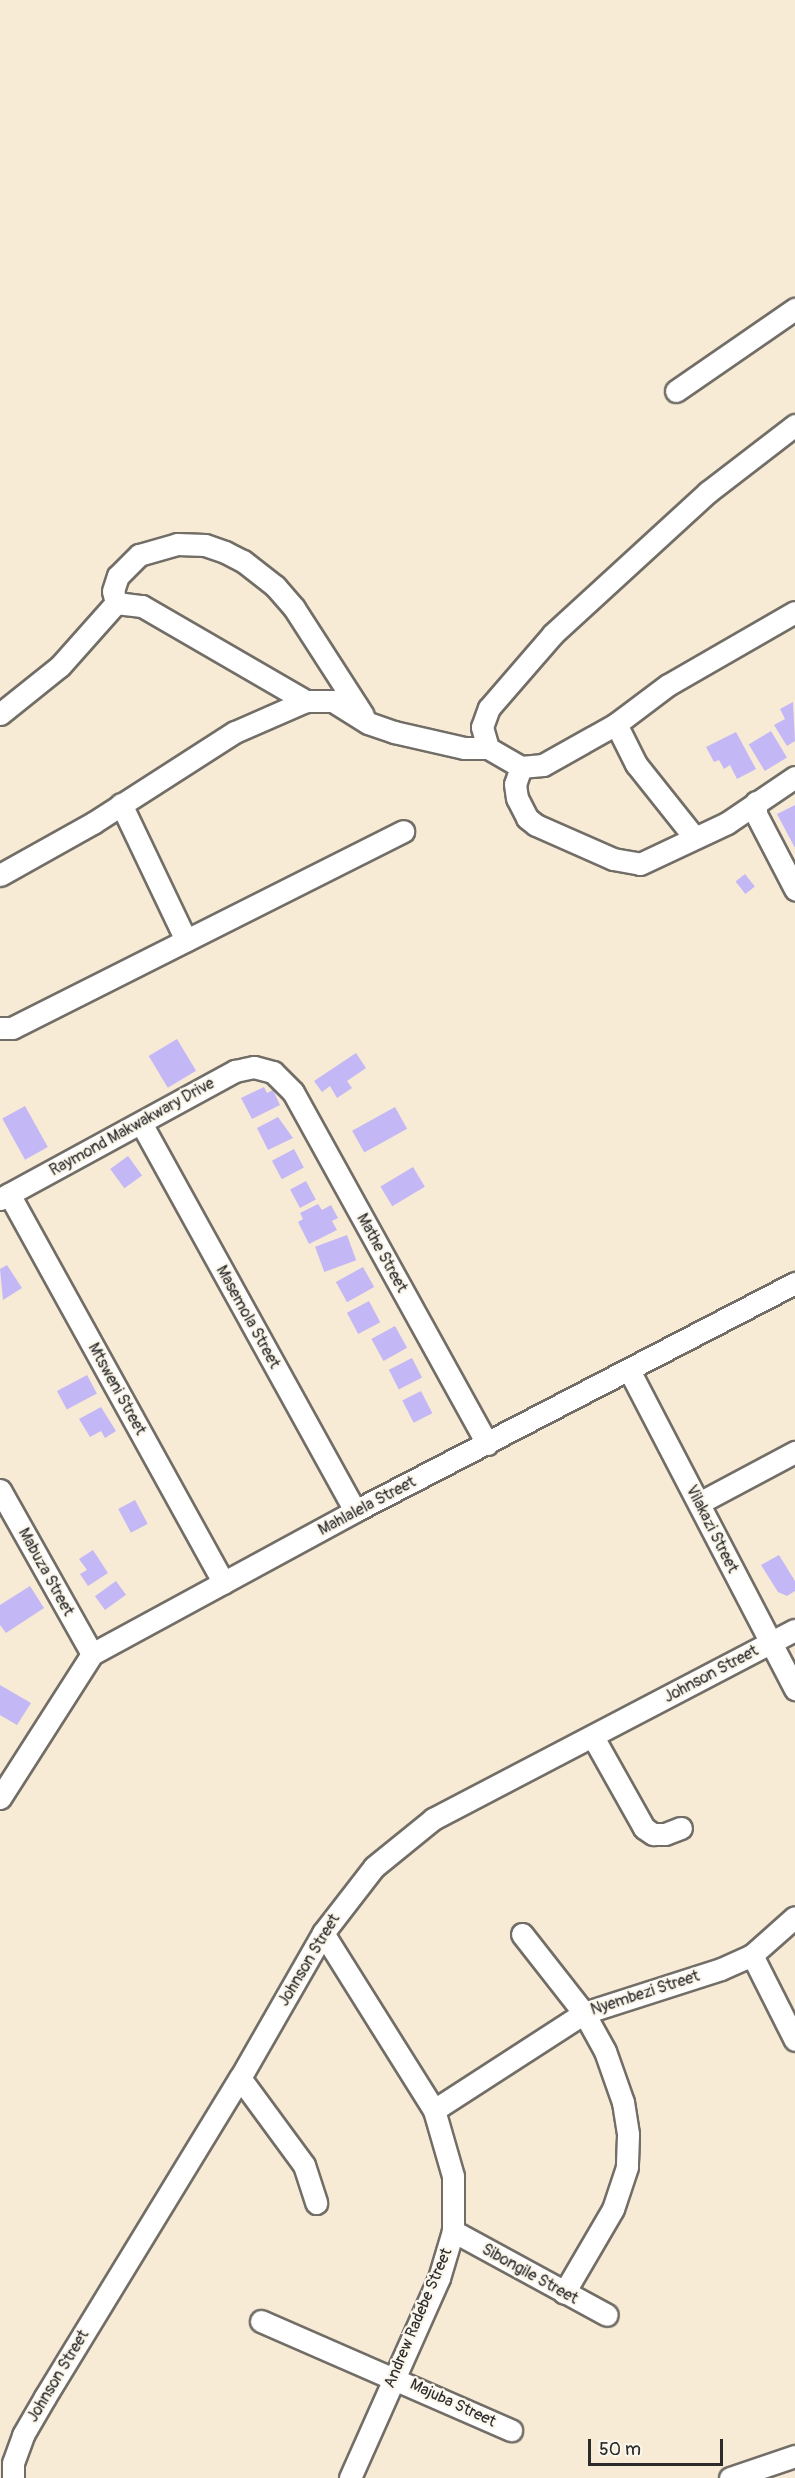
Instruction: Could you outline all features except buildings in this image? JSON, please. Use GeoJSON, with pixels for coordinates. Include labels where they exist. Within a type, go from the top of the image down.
{"type":"FeatureCollection","features":[{"type":"Feature","properties":{"kind":"street"},"geometry":{"type":"LineString","coordinates":[[676,391],[795,309]]}},
{"type":"Feature","properties":{"kind":"street"},"geometry":{"type":"LineString","coordinates":[[488,748],[482,726],[489,708],[553,634],[708,492],[795,425]]}},
{"type":"Feature","properties":{"kind":"street"},"geometry":{"type":"LineString","coordinates":[[116,603],[114,591],[118,576],[139,555],[177,543],[205,545],[225,552],[243,561],[275,586],[294,608],[368,723]]}},
{"type":"Feature","properties":{"kind":"street"},"geometry":{"type":"LineString","coordinates":[[116,603],[142,606],[306,701]]}},
{"type":"Feature","properties":{"kind":"street"},"geometry":{"type":"LineString","coordinates":[[0,714],[60,666],[116,603]]}},
{"type":"Feature","properties":{"kind":"street"},"geometry":{"type":"LineString","coordinates":[[0,875],[121,804],[234,732],[306,701],[333,700],[368,723],[444,744],[488,748],[520,767],[543,765],[616,724],[668,685],[795,612]]}},
{"type":"Feature","properties":{"kind":"street"},"geometry":{"type":"LineString","coordinates":[[616,724],[636,764],[694,837]]}},
{"type":"Feature","properties":{"kind":"street"},"geometry":{"type":"LineString","coordinates":[[520,767],[515,784],[527,818],[613,859],[640,864],[650,862],[694,837],[728,823],[795,777]]}},
{"type":"Feature","properties":{"kind":"street"},"geometry":{"type":"LineString","coordinates":[[756,802],[756,814],[795,889]]}},
{"type":"Feature","properties":{"kind":"street"},"geometry":{"type":"LineString","coordinates":[[121,804],[186,940]]}},
{"type":"Feature","properties":{"kind":"street"},"geometry":{"type":"LineString","coordinates":[[0,1028],[12,1028],[403,831]]}},
{"type":"Feature","properties":{"kind":"street","name":"Raymond Makwakwary Drive"},"geometry":{"type":"LineString","coordinates":[[4,1197],[241,1068],[267,1070]]}},
{"type":"Feature","properties":{"kind":"street","name":"Mathe Street"},"geometry":{"type":"LineString","coordinates":[[267,1070],[279,1076],[293,1092],[487,1444]]}},
{"type":"Feature","properties":{"kind":"street","name":"Masemola Street"},"geometry":{"type":"LineString","coordinates":[[141,1123],[355,1511]]}},
{"type":"Feature","properties":{"kind":"street","name":"Mtsweni Street"},"geometry":{"type":"LineString","coordinates":[[4,1197],[224,1583]]}},
{"type":"Feature","properties":{"kind":"street","name":"Mahlalela Street"},"geometry":{"type":"LineString","coordinates":[[0,1798],[92,1654],[355,1511],[795,1283]]}},
{"type":"Feature","properties":{"kind":"street","name":"Vilakazi Street"},"geometry":{"type":"LineString","coordinates":[[629,1370],[795,1689]]}},
{"type":"Feature","properties":{"kind":"street"},"geometry":{"type":"LineString","coordinates":[[699,1503],[795,1452]]}},
{"type":"Feature","properties":{"kind":"street","name":"Mabuza Street"},"geometry":{"type":"LineString","coordinates":[[0,1490],[92,1654]]}},
{"type":"Feature","properties":{"kind":"street","name":"Johnson Street"},"geometry":{"type":"LineString","coordinates":[[9,2464],[23,2434],[240,2078],[323,1933],[374,1867],[413,1832],[795,1630]]}},
{"type":"Feature","properties":{"kind":"street"},"geometry":{"type":"LineString","coordinates":[[592,1737],[644,1828],[653,1834],[665,1834],[681,1828]]}},
{"type":"Feature","properties":{"kind":"street","name":"Nyembezi Street"},"geometry":{"type":"LineString","coordinates":[[434,2110],[584,2013],[721,1969],[752,1955],[795,1917]]}},
{"type":"Feature","properties":{"kind":"street","name":"Andrew Radebe Street"},"geometry":{"type":"LineString","coordinates":[[323,1933],[434,2110],[453,2176],[453,2231],[439,2278],[350,2478]]}},
{"type":"Feature","properties":{"kind":"street"},"geometry":{"type":"LineString","coordinates":[[522,1934],[584,2013],[605,2051],[623,2102],[628,2135],[627,2166],[613,2209],[564,2293]]}},
{"type":"Feature","properties":{"kind":"street"},"geometry":{"type":"LineString","coordinates":[[752,1955],[795,2040]]}},
{"type":"Feature","properties":{"kind":"street"},"geometry":{"type":"LineString","coordinates":[[240,2078],[304,2165],[316,2203]]}},
{"type":"Feature","properties":{"kind":"street","name":"Sibongile Street"},"geometry":{"type":"LineString","coordinates":[[453,2231],[607,2315]]}},
{"type":"Feature","properties":{"kind":"street","name":"Majuba Street"},"geometry":{"type":"LineString","coordinates":[[261,2321],[394,2376],[511,2430]]}},
{"type":"Feature","properties":{"kind":"street"},"geometry":{"type":"LineString","coordinates":[[730,2478],[795,2456]]}}]}
